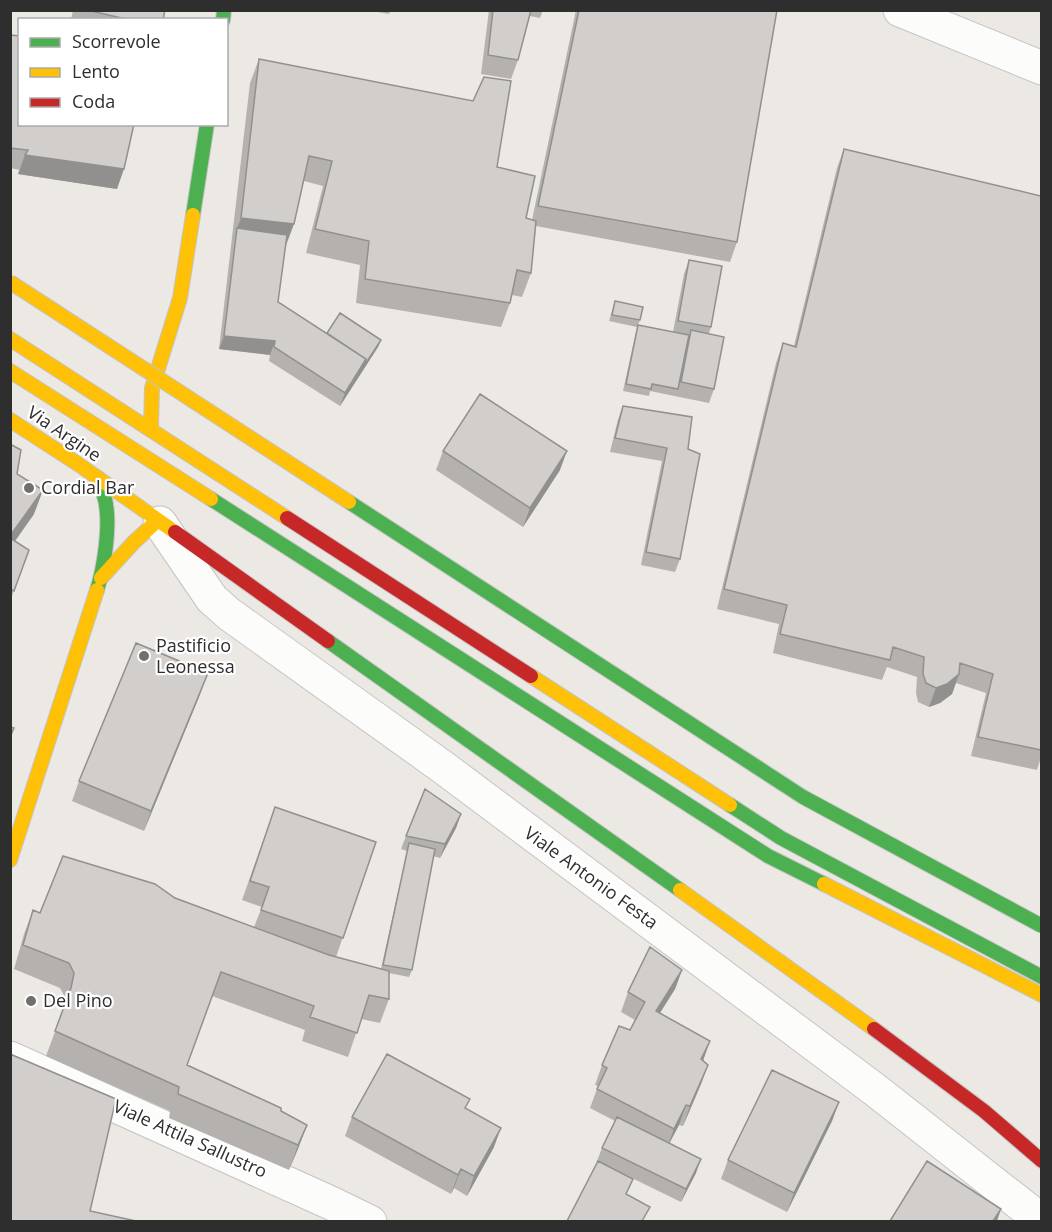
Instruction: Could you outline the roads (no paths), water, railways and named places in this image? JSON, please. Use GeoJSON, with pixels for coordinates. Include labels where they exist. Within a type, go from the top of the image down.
{"type":"FeatureCollection","features":[{"type":"Feature","properties":{"kind":"main road"},"geometry":{"type":"LineString","coordinates":[[151,430],[152,387],[180,298],[207,126]]}},
{"type":"Feature","properties":{"kind":"main road"},"geometry":{"type":"LineString","coordinates":[[10,282],[803,797],[1041,926]]}},
{"type":"Feature","properties":{"kind":"main road"},"geometry":{"type":"LineString","coordinates":[[10,339],[128,404],[151,430],[781,838],[1041,976]]}},
{"type":"Feature","properties":{"kind":"main road"},"geometry":{"type":"LineString","coordinates":[[10,371],[768,856],[1041,995]]}},
{"type":"Feature","properties":{"kind":"main road"},"geometry":{"type":"LineString","coordinates":[[128,404],[152,387]]}},
{"type":"Feature","properties":{"kind":"main road","name":"Via Argine"},"geometry":{"type":"LineString","coordinates":[[10,420],[99,478],[848,1010],[984,1111],[1041,1161]]}},
{"type":"Feature","properties":{"kind":"main road"},"geometry":{"type":"LineString","coordinates":[[10,860],[101,578],[107,528],[106,506],[99,478]]}},
{"type":"Feature","properties":{"kind":"main road"},"geometry":{"type":"LineString","coordinates":[[101,578],[158,520]]}},
{"type":"Feature","properties":{"kind":"street"},"geometry":{"type":"LineString","coordinates":[[900,10],[1041,68]]}},
{"type":"Feature","properties":{"kind":"street","name":"Viale Antonio Festa"},"geometry":{"type":"LineString","coordinates":[[158,520],[212,599],[229,614],[444,768],[669,935],[874,1089],[1041,1221]]}},
{"type":"Feature","properties":{"kind":"street","name":"Viale Attila Sallustro"},"geometry":{"type":"LineString","coordinates":[[10,1058],[370,1221]]}},
{"type":"Feature","properties":{"kind":"place","name":"Cordial Bar"},"geometry":{"type":"Point","coordinates":[29,488]}},
{"type":"Feature","properties":{"kind":"place","name":"Pastificio Leonessa"},"geometry":{"type":"Point","coordinates":[144,656]}},
{"type":"Feature","properties":{"kind":"place","name":"Del Pino"},"geometry":{"type":"Point","coordinates":[31,1001]}}]}
